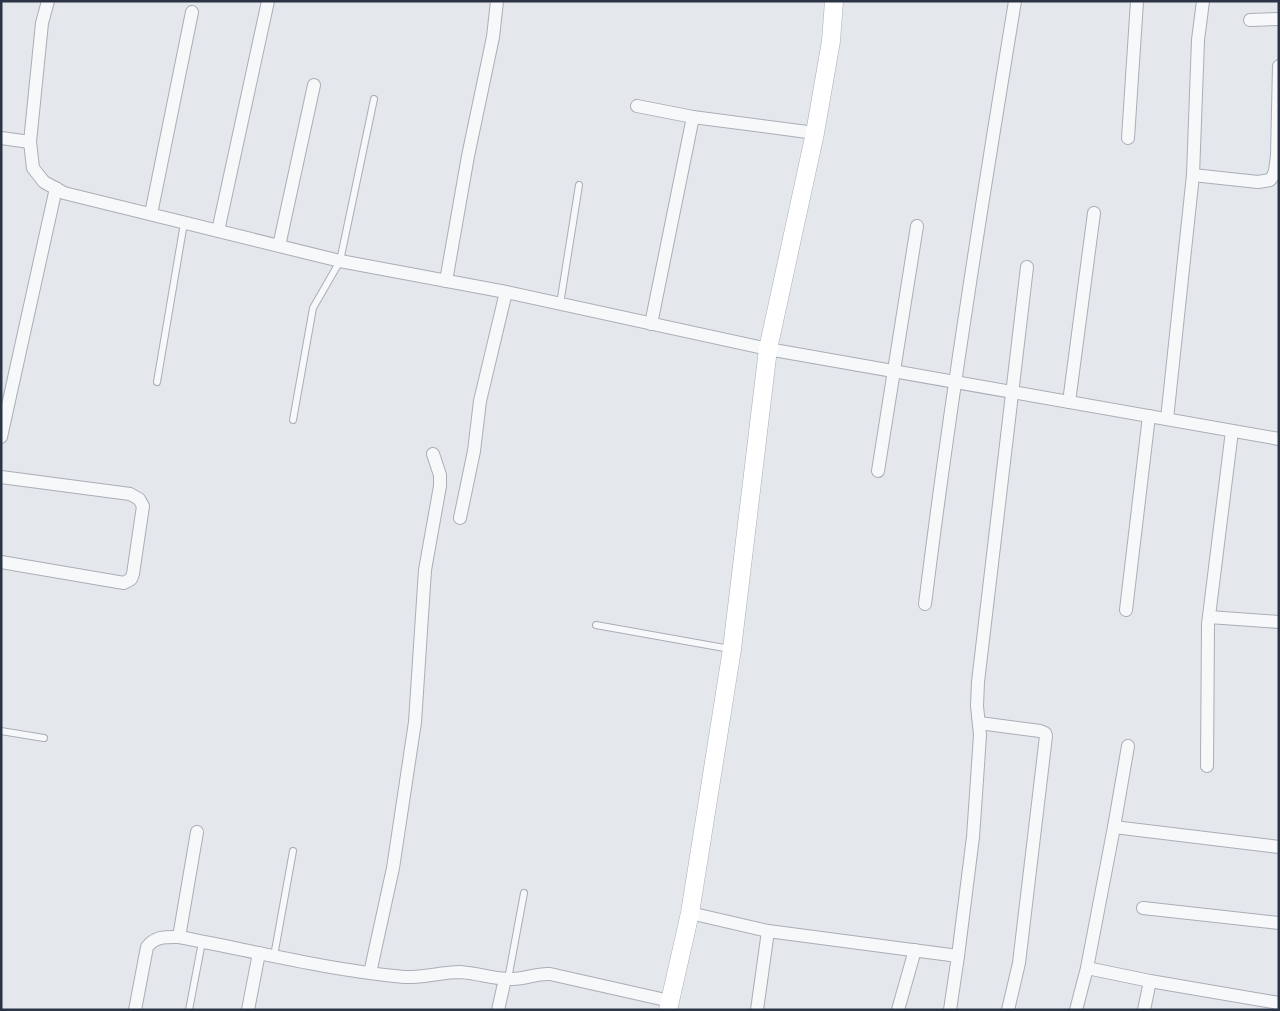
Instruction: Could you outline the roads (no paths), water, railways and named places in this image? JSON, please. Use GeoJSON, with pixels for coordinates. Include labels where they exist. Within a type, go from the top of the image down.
{"type":"FeatureCollection","features":[{"type":"Feature","properties":{"kind":"main road"},"geometry":{"type":"LineString","coordinates":[[669,1006],[690,913],[732,649],[768,349],[815,133],[831,41],[834,1]]}},
{"type":"Feature","properties":{"kind":"street"},"geometry":{"type":"LineString","coordinates":[[48,1],[42,23],[30,142],[33,168],[44,182],[64,193],[340,261],[506,292],[768,349],[1279,439]]}},
{"type":"Feature","properties":{"kind":"street"},"geometry":{"type":"LineString","coordinates":[[218,231],[268,1]]}},
{"type":"Feature","properties":{"kind":"street"},"geometry":{"type":"LineString","coordinates":[[446,281],[468,156],[492,37],[496,1]]}},
{"type":"Feature","properties":{"kind":"street"},"geometry":{"type":"LineString","coordinates":[[926,604],[955,382],[1015,1]]}},
{"type":"Feature","properties":{"kind":"street"},"geometry":{"type":"LineString","coordinates":[[1128,138],[1137,1]]}},
{"type":"Feature","properties":{"kind":"street"},"geometry":{"type":"LineString","coordinates":[[1167,419],[1193,175],[1198,40],[1203,1]]}},
{"type":"Feature","properties":{"kind":"street"},"geometry":{"type":"LineString","coordinates":[[151,214],[192,12]]}},
{"type":"Feature","properties":{"kind":"street"},"geometry":{"type":"LineString","coordinates":[[1250,20],[1279,19]]}},
{"type":"Feature","properties":{"kind":"street"},"geometry":{"type":"LineString","coordinates":[[1193,175],[1258,182],[1270,180],[1275,171],[1279,66]]}},
{"type":"Feature","properties":{"kind":"street"},"geometry":{"type":"LineString","coordinates":[[279,246],[314,85]]}},
{"type":"Feature","properties":{"kind":"street"},"geometry":{"type":"LineString","coordinates":[[637,106],[815,133]]}},
{"type":"Feature","properties":{"kind":"street"},"geometry":{"type":"LineString","coordinates":[[650,324],[693,116]]}},
{"type":"Feature","properties":{"kind":"street"},"geometry":{"type":"LineString","coordinates":[[1,138],[30,142]]}},
{"type":"Feature","properties":{"kind":"street"},"geometry":{"type":"LineString","coordinates":[[1,437],[56,188]]}},
{"type":"Feature","properties":{"kind":"street"},"geometry":{"type":"LineString","coordinates":[[1069,402],[1094,213]]}},
{"type":"Feature","properties":{"kind":"street"},"geometry":{"type":"LineString","coordinates":[[878,471],[917,226]]}},
{"type":"Feature","properties":{"kind":"street"},"geometry":{"type":"LineString","coordinates":[[950,1010],[973,837],[979,742],[978,682],[1027,267]]}},
{"type":"Feature","properties":{"kind":"street"},"geometry":{"type":"LineString","coordinates":[[460,518],[474,450],[482,395],[506,292]]}},
{"type":"Feature","properties":{"kind":"street"},"geometry":{"type":"LineString","coordinates":[[1126,610],[1149,416]]}},
{"type":"Feature","properties":{"kind":"street"},"geometry":{"type":"LineString","coordinates":[[1207,766],[1209,617],[1232,431]]}},
{"type":"Feature","properties":{"kind":"street"},"geometry":{"type":"LineString","coordinates":[[370,973],[393,868],[415,722],[425,570],[440,486],[440,475],[433,454]]}},
{"type":"Feature","properties":{"kind":"street"},"geometry":{"type":"LineString","coordinates":[[1,477],[130,494],[139,500],[143,506],[133,574],[131,579],[124,583],[1,562]]}},
{"type":"Feature","properties":{"kind":"street"},"geometry":{"type":"LineString","coordinates":[[1209,617],[1279,622]]}},
{"type":"Feature","properties":{"kind":"street"},"geometry":{"type":"LineString","coordinates":[[979,723],[1040,731],[1046,736],[1019,963],[1008,1010]]}},
{"type":"Feature","properties":{"kind":"street"},"geometry":{"type":"LineString","coordinates":[[1076,1010],[1087,968],[1128,746]]}},
{"type":"Feature","properties":{"kind":"street"},"geometry":{"type":"LineString","coordinates":[[1114,827],[1279,847]]}},
{"type":"Feature","properties":{"kind":"street"},"geometry":{"type":"LineString","coordinates":[[178,937],[197,832]]}},
{"type":"Feature","properties":{"kind":"street"},"geometry":{"type":"LineString","coordinates":[[1143,908],[1279,923]]}},
{"type":"Feature","properties":{"kind":"street"},"geometry":{"type":"LineString","coordinates":[[690,913],[768,931],[958,956]]}},
{"type":"Feature","properties":{"kind":"street"},"geometry":{"type":"LineString","coordinates":[[757,1010],[768,931]]}},
{"type":"Feature","properties":{"kind":"street"},"geometry":{"type":"LineString","coordinates":[[135,1010],[147,947],[155,939],[162,937],[178,937],[328,967],[370,973],[413,977],[449,972],[468,972],[507,979],[550,974],[669,1006]]}},
{"type":"Feature","properties":{"kind":"street"},"geometry":{"type":"LineString","coordinates":[[898,1010],[915,950]]}},
{"type":"Feature","properties":{"kind":"street"},"geometry":{"type":"LineString","coordinates":[[248,1010],[259,953]]}},
{"type":"Feature","properties":{"kind":"street"},"geometry":{"type":"LineString","coordinates":[[1087,968],[1279,1003]]}},
{"type":"Feature","properties":{"kind":"street"},"geometry":{"type":"LineString","coordinates":[[498,1010],[507,979]]}},
{"type":"Feature","properties":{"kind":"street"},"geometry":{"type":"LineString","coordinates":[[1144,1010],[1150,981]]}},
{"type":"Feature","properties":{"kind":"lane"},"geometry":{"type":"LineString","coordinates":[[293,420],[313,308],[340,261],[374,99]]}},
{"type":"Feature","properties":{"kind":"lane"},"geometry":{"type":"LineString","coordinates":[[560,304],[579,185]]}},
{"type":"Feature","properties":{"kind":"lane"},"geometry":{"type":"LineString","coordinates":[[157,382],[184,222]]}},
{"type":"Feature","properties":{"kind":"lane"},"geometry":{"type":"LineString","coordinates":[[596,625],[732,649]]}},
{"type":"Feature","properties":{"kind":"lane"},"geometry":{"type":"LineString","coordinates":[[1,731],[44,738]]}},
{"type":"Feature","properties":{"kind":"lane"},"geometry":{"type":"LineString","coordinates":[[274,956],[293,851]]}},
{"type":"Feature","properties":{"kind":"lane"},"geometry":{"type":"LineString","coordinates":[[507,979],[524,893]]}},
{"type":"Feature","properties":{"kind":"lane"},"geometry":{"type":"LineString","coordinates":[[189,1010],[202,942]]}}]}
